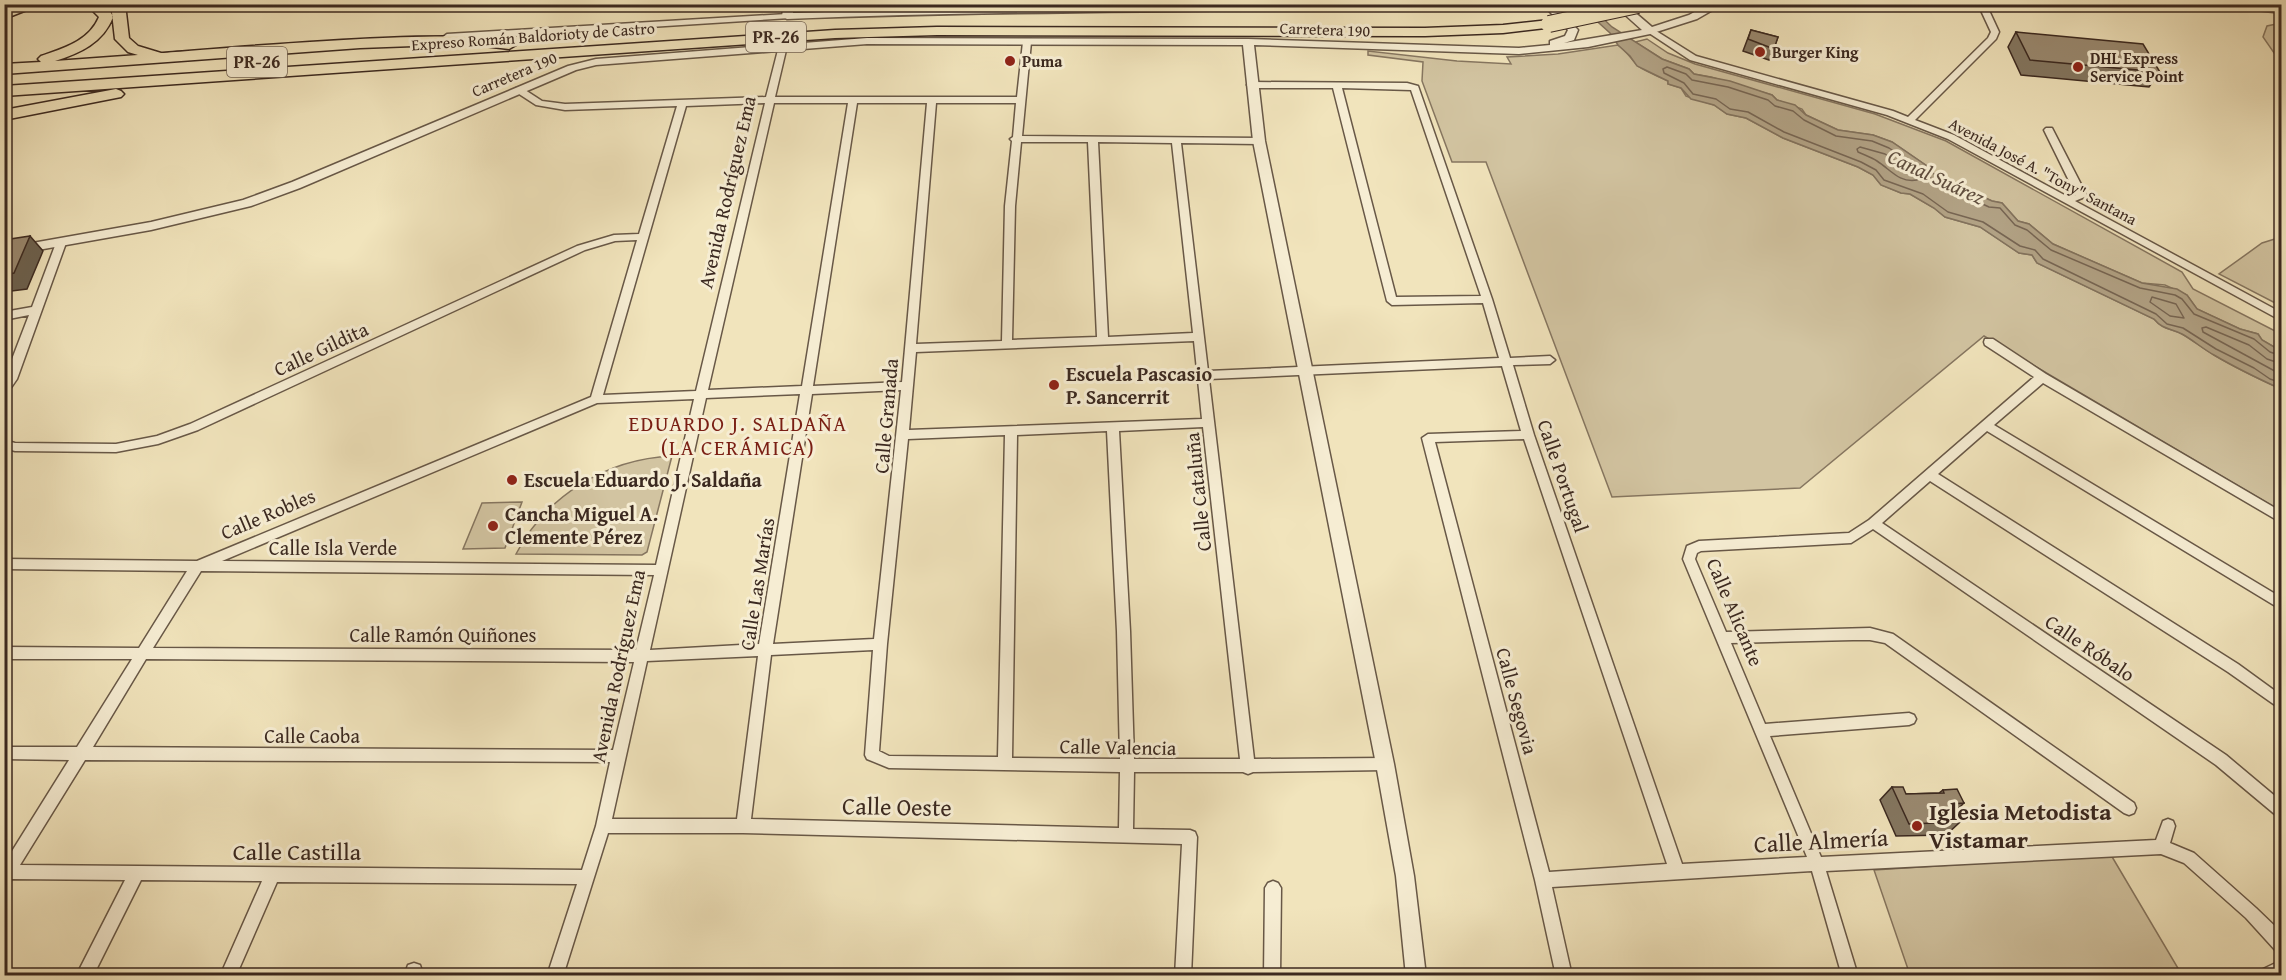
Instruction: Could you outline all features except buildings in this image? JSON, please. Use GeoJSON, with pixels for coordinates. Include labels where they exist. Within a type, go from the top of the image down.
{"type":"FeatureCollection","features":[{"type":"Feature","properties":{"kind":"highway"},"geometry":{"type":"LineString","coordinates":[[4,15],[35,4]]}},
{"type":"Feature","properties":{"kind":"highway"},"geometry":{"type":"LineString","coordinates":[[4,68],[48,58],[78,47],[91,39],[104,24],[106,17],[104,12],[93,4]]}},
{"type":"Feature","properties":{"kind":"highway"},"geometry":{"type":"LineString","coordinates":[[118,4],[122,14],[123,39],[127,44],[147,54],[176,57]]}},
{"type":"Feature","properties":{"kind":"highway","name":"Expreso Román Baldorioty de Castro"},"geometry":{"type":"LineString","coordinates":[[4,91],[846,33],[937,31],[1425,32],[1503,29],[1545,14],[1588,4]]}},
{"type":"Feature","properties":{"kind":"highway","name":"Expreso Román Baldorioty de Castro"},"geometry":{"type":"LineString","coordinates":[[4,79],[881,20],[1421,21],[1545,14],[1638,5]]}},
{"type":"Feature","properties":{"kind":"highway"},"geometry":{"type":"LineString","coordinates":[[4,68],[360,44],[467,40],[509,45]]}},
{"type":"Feature","properties":{"kind":"highway"},"geometry":{"type":"LineString","coordinates":[[4,115],[136,91],[291,70]]}},
{"type":"Feature","properties":{"kind":"street"},"geometry":{"type":"LineString","coordinates":[[787,16],[789,4]]}},
{"type":"Feature","properties":{"kind":"street"},"geometry":{"type":"LineString","coordinates":[[360,44],[787,16],[951,9],[1268,9],[1410,4]]}},
{"type":"Feature","properties":{"kind":"street"},"geometry":{"type":"LineString","coordinates":[[1557,4],[1594,37]]}},
{"type":"Feature","properties":{"kind":"street","name":"Avenida José A. \"Tony\" Santana"},"geometry":{"type":"LineString","coordinates":[[1618,4],[1650,31],[1693,58],[1910,120],[1983,153],[2282,318]]}},
{"type":"Feature","properties":{"kind":"street","name":"Carretera 190"},"geometry":{"type":"LineString","coordinates":[[4,252],[152,226],[247,203],[296,185],[572,68],[596,62],[867,41],[1248,42],[1519,51],[1594,37],[1635,35],[1693,16],[1718,4]]}},
{"type":"Feature","properties":{"kind":"street"},"geometry":{"type":"LineString","coordinates":[[1910,120],[1992,39],[1995,32],[1982,4]]}},
{"type":"Feature","properties":{"kind":"street"},"geometry":{"type":"LineString","coordinates":[[1519,51],[1572,36],[1572,27],[1545,14]]}},
{"type":"Feature","properties":{"kind":"street"},"geometry":{"type":"LineString","coordinates":[[1007,344],[1010,206],[1015,139],[1027,42]]}},
{"type":"Feature","properties":{"kind":"street"},"geometry":{"type":"LineString","coordinates":[[1248,42],[1259,141],[1385,764],[1405,876],[1416,975]]}},
{"type":"Feature","properties":{"kind":"street","name":"Avenida Rodríguez Ema"},"geometry":{"type":"LineString","coordinates":[[555,975],[603,826],[783,46]]}},
{"type":"Feature","properties":{"kind":"street"},"geometry":{"type":"LineString","coordinates":[[1947,66],[1960,71]]}},
{"type":"Feature","properties":{"kind":"street"},"geometry":{"type":"LineString","coordinates":[[1251,85],[1337,87],[1392,301],[1487,299]]}},
{"type":"Feature","properties":{"kind":"street","name":"Calle Portugal"},"geometry":{"type":"LineString","coordinates":[[1337,87],[1407,86],[1415,88],[1417,92],[1487,299],[1504,363],[1528,435],[1677,870]]}},
{"type":"Feature","properties":{"kind":"street"},"geometry":{"type":"LineString","coordinates":[[519,90],[539,103],[565,107],[771,100],[1020,100]]}},
{"type":"Feature","properties":{"kind":"street","name":"Calle Las Marías"},"geometry":{"type":"LineString","coordinates":[[744,826],[765,650],[853,99]]}},
{"type":"Feature","properties":{"kind":"street","name":"Calle Granada"},"geometry":{"type":"LineString","coordinates":[[873,735],[880,644],[903,435],[932,99]]}},
{"type":"Feature","properties":{"kind":"street"},"geometry":{"type":"LineString","coordinates":[[596,399],[682,104]]}},
{"type":"Feature","properties":{"kind":"street"},"geometry":{"type":"LineString","coordinates":[[2049,129],[2082,196],[2068,200]]}},
{"type":"Feature","properties":{"kind":"street"},"geometry":{"type":"LineString","coordinates":[[1015,139],[1259,141]]}},
{"type":"Feature","properties":{"kind":"street"},"geometry":{"type":"LineString","coordinates":[[1094,140],[1103,341]]}},
{"type":"Feature","properties":{"kind":"street","name":"Calle Cataluña"},"geometry":{"type":"LineString","coordinates":[[1176,140],[1248,768]]}},
{"type":"Feature","properties":{"kind":"street","name":"Calle Gildita"},"geometry":{"type":"LineString","coordinates":[[4,444],[15,447],[116,448],[158,440],[194,427],[581,248],[614,238],[642,237]]}},
{"type":"Feature","properties":{"kind":"street"},"geometry":{"type":"LineString","coordinates":[[4,389],[11,379],[61,243]]}},
{"type":"Feature","properties":{"kind":"street"},"geometry":{"type":"LineString","coordinates":[[4,316],[36,310]]}},
{"type":"Feature","properties":{"kind":"street"},"geometry":{"type":"LineString","coordinates":[[910,348],[1198,338]]}},
{"type":"Feature","properties":{"kind":"street"},"geometry":{"type":"LineString","coordinates":[[1989,342],[2042,377],[2282,518]]}},
{"type":"Feature","properties":{"kind":"street"},"geometry":{"type":"LineString","coordinates":[[1204,375],[1550,360]]}},
{"type":"Feature","properties":{"kind":"street","name":"Calle Alicante"},"geometry":{"type":"LineString","coordinates":[[1850,975],[1817,864],[1689,559],[1691,550],[1699,546],[1851,538],[1873,523],[2042,377]]}},
{"type":"Feature","properties":{"kind":"street","name":"Calle Robles"},"geometry":{"type":"LineString","coordinates":[[197,566],[596,399],[907,386]]}},
{"type":"Feature","properties":{"kind":"street"},"geometry":{"type":"LineString","coordinates":[[903,435],[1209,423]]}},
{"type":"Feature","properties":{"kind":"street"},"geometry":{"type":"LineString","coordinates":[[1986,425],[2282,605]]}},
{"type":"Feature","properties":{"kind":"street"},"geometry":{"type":"LineString","coordinates":[[1113,427],[1128,767],[1126,836]]}},
{"type":"Feature","properties":{"kind":"street"},"geometry":{"type":"LineString","coordinates":[[1005,764],[1011,432]]}},
{"type":"Feature","properties":{"kind":"street","name":"Calle Segovia"},"geometry":{"type":"LineString","coordinates":[[1528,435],[1428,438],[1543,880],[1564,975]]}},
{"type":"Feature","properties":{"kind":"street"},"geometry":{"type":"LineString","coordinates":[[1929,474],[2233,668],[2282,704]]}},
{"type":"Feature","properties":{"kind":"street","name":"Calle Róbalo"},"geometry":{"type":"LineString","coordinates":[[1873,523],[2221,760],[2282,811]]}},
{"type":"Feature","properties":{"kind":"street","name":"Calle Isla Verde"},"geometry":{"type":"LineString","coordinates":[[4,564],[661,570]]}},
{"type":"Feature","properties":{"kind":"street"},"geometry":{"type":"LineString","coordinates":[[6,874],[197,566]]}},
{"type":"Feature","properties":{"kind":"street"},"geometry":{"type":"LineString","coordinates":[[1722,638],[1852,634],[1870,634],[1888,638],[2129,808]]}},
{"type":"Feature","properties":{"kind":"street","name":"Calle Ramón Quiñones"},"geometry":{"type":"LineString","coordinates":[[4,653],[643,656],[880,644]]}},
{"type":"Feature","properties":{"kind":"street"},"geometry":{"type":"LineString","coordinates":[[1762,730],[1909,719]]}},
{"type":"Feature","properties":{"kind":"street","name":"Calle Valencia"},"geometry":{"type":"LineString","coordinates":[[873,735],[872,755],[889,762],[1248,768],[1385,764]]}},
{"type":"Feature","properties":{"kind":"street","name":"Calle Caoba"},"geometry":{"type":"LineString","coordinates":[[4,753],[620,756]]}},
{"type":"Feature","properties":{"kind":"street","name":"Calle Oeste"},"geometry":{"type":"LineString","coordinates":[[603,826],[744,826],[1190,837],[1183,975]]}},
{"type":"Feature","properties":{"kind":"street"},"geometry":{"type":"LineString","coordinates":[[2161,847],[2168,826]]}},
{"type":"Feature","properties":{"kind":"street","name":"Calle Almería"},"geometry":{"type":"LineString","coordinates":[[1543,880],[1677,870],[2161,847],[2189,858],[2251,913],[2282,945]]}},
{"type":"Feature","properties":{"kind":"street"},"geometry":{"type":"LineString","coordinates":[[84,975],[137,873]]}},
{"type":"Feature","properties":{"kind":"street","name":"Calle Castilla"},"geometry":{"type":"LineString","coordinates":[[6,874],[588,877]]}},
{"type":"Feature","properties":{"kind":"street"},"geometry":{"type":"LineString","coordinates":[[228,975],[272,875]]}},
{"type":"Feature","properties":{"kind":"street"},"geometry":{"type":"LineString","coordinates":[[1272,975],[1273,888]]}},
{"type":"Feature","properties":{"kind":"street"},"geometry":{"type":"LineString","coordinates":[[2267,975],[2282,968]]}},
{"type":"Feature","properties":{"kind":"shaded area"},"geometry":{"type":"Polygon","coordinates":[[[2282,23],[2281,63],[2263,37],[2267,26],[2282,23]]]}},
{"type":"Feature","properties":{"kind":"shaded area"},"geometry":{"type":"Polygon","coordinates":[[[1647,39],[1668,53],[1695,64],[1875,114],[1946,141],[2182,272],[2193,289],[2281,334],[2281,351],[2262,340],[2258,334],[2240,329],[2197,309],[2187,295],[2165,285],[2142,283],[2053,244],[2029,224],[2018,221],[2002,203],[1992,201],[1937,176],[1927,166],[1892,142],[1873,135],[1838,130],[1806,115],[1802,109],[1777,100],[1772,95],[1694,74],[1689,69],[1662,59],[1635,42],[1647,39]]]}},
{"type":"Feature","properties":{"kind":"shaded area"},"geometry":{"type":"Polygon","coordinates":[[[1618,45],[1638,66],[1668,81],[1668,84],[1681,88],[1686,96],[1714,105],[1727,114],[1746,118],[1783,138],[1858,167],[1873,175],[1881,185],[1910,194],[1945,217],[1980,227],[2019,253],[2032,255],[2037,263],[2154,319],[2222,360],[2281,389],[2281,511],[1984,336],[1800,488],[1612,497],[1486,162],[1452,162],[1422,81],[1423,62],[1368,55],[1368,51],[1457,61],[1511,64],[1507,57],[1558,54],[1618,45]]]}},
{"type":"Feature","properties":{"kind":"shaded area"},"geometry":{"type":"Polygon","coordinates":[[[2281,237],[2281,306],[2219,274],[2262,243],[2281,237]]]}},
{"type":"Feature","properties":{"kind":"shaded area"},"geometry":{"type":"Polygon","coordinates":[[[672,456],[647,552],[642,555],[516,554],[544,515],[580,484],[624,464],[672,456]]]}},
{"type":"Feature","properties":{"kind":"shaded area","name":"Cancha Miguel A. Clemente Pérez"},"geometry":{"type":"Polygon","coordinates":[[[522,502],[505,548],[463,549],[482,503],[522,502]]]}},
{"type":"Feature","properties":{"kind":"shaded area"},"geometry":{"type":"Polygon","coordinates":[[[2111,855],[2182,975],[1910,975],[1874,870],[2111,855]]]}},
{"type":"Feature","properties":{"kind":"water","name":"Canal Suárez"},"geometry":{"type":"Polygon","coordinates":[[[1579,5],[1589,5],[1612,27],[1662,59],[1689,69],[1694,74],[1730,81],[1772,95],[1777,100],[1795,105],[1806,115],[1838,130],[1873,135],[1892,142],[1927,166],[1937,176],[1992,201],[2002,203],[2018,221],[2029,224],[2053,244],[2142,283],[2177,289],[2187,295],[2197,309],[2240,329],[2258,334],[2262,340],[2281,351],[2281,389],[2222,360],[2154,319],[2037,263],[2032,255],[2019,253],[1980,227],[1945,217],[1910,194],[1881,185],[1873,175],[1858,167],[1783,138],[1746,118],[1727,114],[1714,105],[1691,99],[1681,88],[1668,84],[1668,81],[1637,66],[1610,33],[1579,5]]]}},
{"type":"Feature","properties":{"kind":"taxiway"},"geometry":{"type":"LineString","coordinates":[[2249,4],[2282,8]]}},
{"type":"Feature","properties":{"kind":"place","name":"Burger King"},"geometry":{"type":"Point","coordinates":[1760,52]}},
{"type":"Feature","properties":{"kind":"place","name":"Puma"},"geometry":{"type":"Point","coordinates":[1010,61]}},
{"type":"Feature","properties":{"kind":"place","name":"DHL Express Service Point"},"geometry":{"type":"Point","coordinates":[2078,67]}},
{"type":"Feature","properties":{"kind":"place","name":"Escuela Pascasio P. Sancerrit"},"geometry":{"type":"Point","coordinates":[1054,385]}},
{"type":"Feature","properties":{"kind":"place","name":"Escuela Eduardo J. Saldaña"},"geometry":{"type":"Point","coordinates":[512,480]}},
{"type":"Feature","properties":{"kind":"place","name":"Cancha Miguel A. Clemente Pérez"},"geometry":{"type":"Point","coordinates":[493,526]}},
{"type":"Feature","properties":{"kind":"place","name":"Iglesia Metodista Vistamar"},"geometry":{"type":"Point","coordinates":[1917,826]}},
{"type":"Feature","properties":{"kind":"district","name":"EDUARDO J. SALDAÑA (LA CERÁMICA)"},"geometry":{"type":"Point","coordinates":[738,436]}}]}
